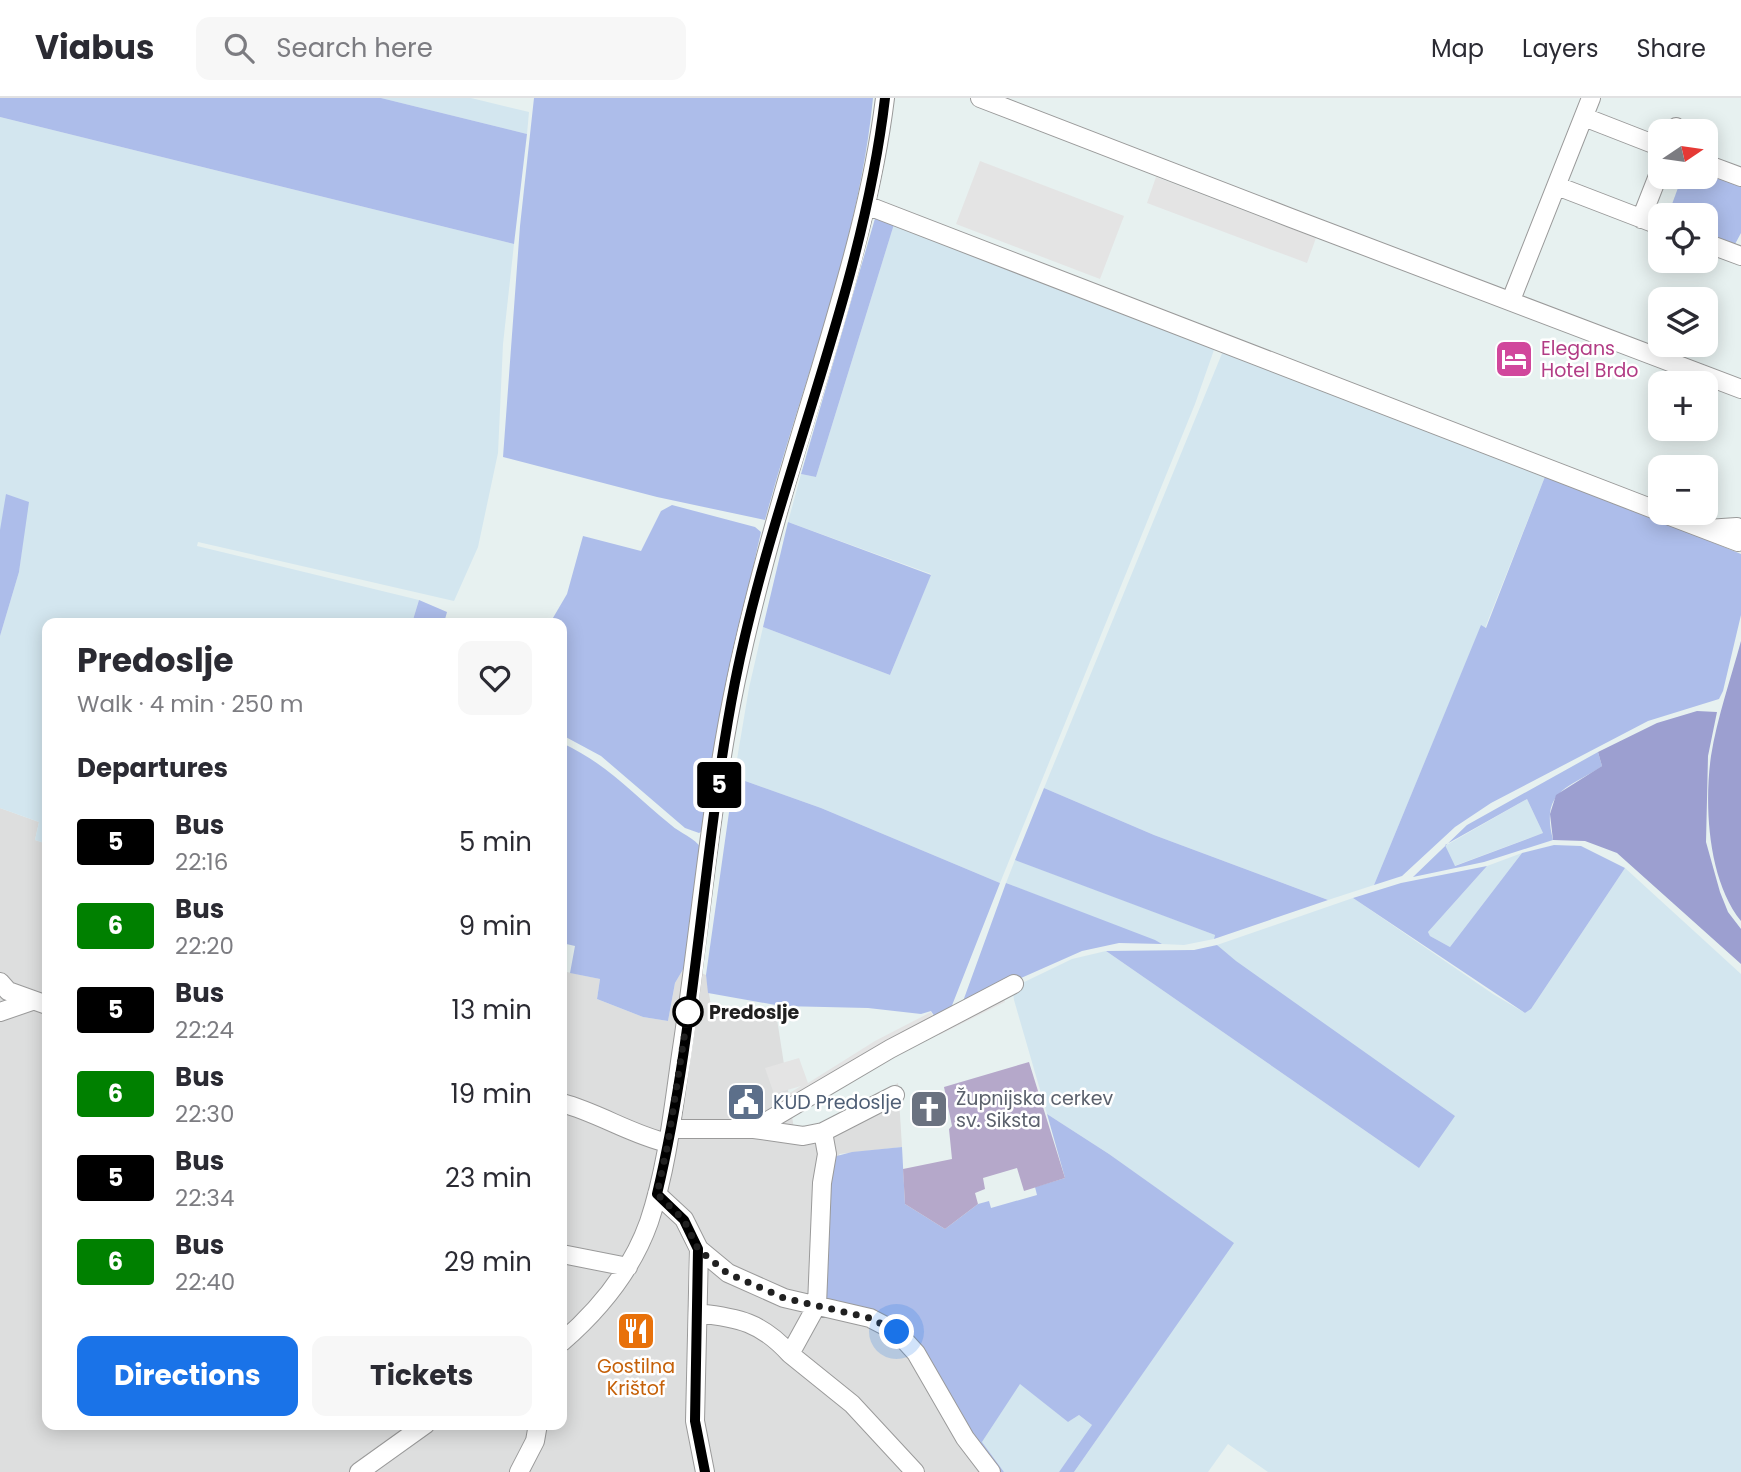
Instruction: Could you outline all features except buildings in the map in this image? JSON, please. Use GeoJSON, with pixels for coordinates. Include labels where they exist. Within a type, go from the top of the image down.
{"type":"FeatureCollection","features":[{"type":"Feature","properties":{"kind":"street"},"geometry":{"type":"LineString","coordinates":[[567,1337],[604,1302],[628,1267],[640,1245],[657,1194],[669,1136],[710,842],[736,681],[768,549],[866,205],[885,98]]}},
{"type":"Feature","properties":{"kind":"street"},"geometry":{"type":"LineString","coordinates":[[980,98],[1324,233],[1511,300],[1741,389]]}},
{"type":"Feature","properties":{"kind":"street"},"geometry":{"type":"LineString","coordinates":[[1511,300],[1591,98]]}},
{"type":"Feature","properties":{"kind":"street"},"geometry":{"type":"LineString","coordinates":[[1584,117],[1648,142]]}},
{"type":"Feature","properties":{"kind":"street"},"geometry":{"type":"LineString","coordinates":[[1718,168],[1741,177]]}},
{"type":"Feature","properties":{"kind":"street"},"geometry":{"type":"LineString","coordinates":[[1557,186],[1648,221]]}},
{"type":"Feature","properties":{"kind":"street"},"geometry":{"type":"LineString","coordinates":[[1641,219],[1653,189]]}},
{"type":"Feature","properties":{"kind":"street"},"geometry":{"type":"LineString","coordinates":[[866,205],[1648,507]]}},
{"type":"Feature","properties":{"kind":"street"},"geometry":{"type":"LineString","coordinates":[[1718,247],[1741,256]]}},
{"type":"Feature","properties":{"kind":"street"},"geometry":{"type":"LineString","coordinates":[[1693,525],[1739,534]]}},
{"type":"Feature","properties":{"kind":"street"},"geometry":{"type":"LineString","coordinates":[[0,982],[8,991],[39,1003]]}},
{"type":"Feature","properties":{"kind":"street"},"geometry":{"type":"LineString","coordinates":[[754,1129],[890,1049],[1014,984]]}},
{"type":"Feature","properties":{"kind":"street"},"geometry":{"type":"LineString","coordinates":[[0,1012],[39,1003]]}},
{"type":"Feature","properties":{"kind":"street"},"geometry":{"type":"LineString","coordinates":[[567,1104],[593,1112],[651,1139],[754,1129],[803,1136],[823,1132],[895,1095]]}},
{"type":"Feature","properties":{"kind":"street"},"geometry":{"type":"LineString","coordinates":[[790,1354],[817,1305],[822,1182],[827,1154],[823,1132]]}},
{"type":"Feature","properties":{"kind":"street"},"geometry":{"type":"LineString","coordinates":[[657,1194],[684,1220],[698,1249],[727,1273],[784,1298],[870,1318],[897,1332],[916,1353],[965,1438],[991,1472]]}},
{"type":"Feature","properties":{"kind":"street"},"geometry":{"type":"LineString","coordinates":[[698,1249],[695,1421],[705,1472]]}},
{"type":"Feature","properties":{"kind":"street"},"geometry":{"type":"LineString","coordinates":[[567,1255],[628,1267]]}},
{"type":"Feature","properties":{"kind":"street"},"geometry":{"type":"LineString","coordinates":[[698,1313],[734,1318],[760,1326],[852,1404],[915,1472]]}},
{"type":"Feature","properties":{"kind":"street"},"geometry":{"type":"LineString","coordinates":[[359,1472],[415,1430]]}},
{"type":"Feature","properties":{"kind":"street"},"geometry":{"type":"LineString","coordinates":[[519,1472],[535,1441],[537,1430]]}},
{"type":"Feature","properties":{"kind":"shaded area"},"geometry":{"type":"Polygon","coordinates":[[[0,98],[381,98],[527,134],[514,244],[0,117],[0,98]]]}},
{"type":"Feature","properties":{"kind":"shaded area"},"geometry":{"type":"Polygon","coordinates":[[[381,98],[471,98],[529,112],[527,134],[381,98]]]}},
{"type":"Feature","properties":{"kind":"shaded area"},"geometry":{"type":"Polygon","coordinates":[[[534,98],[873,98],[866,152],[843,258],[765,520],[657,497],[503,457],[520,226],[534,98]]]}},
{"type":"Feature","properties":{"kind":"shaded area"},"geometry":{"type":"Polygon","coordinates":[[[0,117],[514,244],[503,344],[498,453],[478,547],[454,601],[198,542],[197,546],[419,600],[414,618],[42,618],[42,842],[35,840],[39,822],[0,808],[0,636],[19,572],[28,502],[0,530],[0,117]]]}},
{"type":"Feature","properties":{"kind":"shaded area"},"geometry":{"type":"Polygon","coordinates":[[[980,161],[1124,216],[1100,279],[956,224],[980,161]]]}},
{"type":"Feature","properties":{"kind":"shaded area"},"geometry":{"type":"Polygon","coordinates":[[[1718,172],[1741,181],[1741,233],[1734,246],[1718,240],[1718,203],[1672,203],[1678,189],[1718,189],[1718,172]]]}},
{"type":"Feature","properties":{"kind":"shaded area"},"geometry":{"type":"Polygon","coordinates":[[[1156,177],[1316,238],[1307,263],[1147,203],[1156,177]]]}},
{"type":"Feature","properties":{"kind":"shaded area"},"geometry":{"type":"Polygon","coordinates":[[[876,215],[895,221],[816,477],[801,474],[876,215]]]}},
{"type":"Feature","properties":{"kind":"shaded area"},"geometry":{"type":"Polygon","coordinates":[[[895,221],[1215,347],[1195,404],[1000,883],[821,808],[734,777],[749,688],[763,627],[890,675],[931,574],[788,522],[801,474],[816,477],[895,221]]]}},
{"type":"Feature","properties":{"kind":"shaded area"},"geometry":{"type":"Polygon","coordinates":[[[1223,351],[1546,474],[1485,628],[1481,626],[1374,885],[1328,900],[1154,835],[1044,788],[1223,351]]]}},
{"type":"Feature","properties":{"kind":"shaded area"},"geometry":{"type":"Polygon","coordinates":[[[1546,474],[1648,516],[1648,525],[1670,525],[1741,554],[1741,615],[1719,699],[1648,721],[1491,803],[1455,827],[1402,876],[1374,885],[1481,625],[1486,628],[1546,474]]]}},
{"type":"Feature","properties":{"kind":"shaded area"},"geometry":{"type":"Polygon","coordinates":[[[6,494],[29,502],[19,572],[0,636],[0,530],[6,494]]]}},
{"type":"Feature","properties":{"kind":"shaded area"},"geometry":{"type":"Polygon","coordinates":[[[672,505],[755,527],[761,532],[731,665],[704,830],[699,833],[685,828],[601,756],[567,738],[567,618],[553,618],[567,594],[583,536],[641,551],[661,511],[672,505]]]}},
{"type":"Feature","properties":{"kind":"shaded area"},"geometry":{"type":"Polygon","coordinates":[[[788,522],[931,575],[890,675],[763,627],[788,522]]]}},
{"type":"Feature","properties":{"kind":"shaded area"},"geometry":{"type":"Polygon","coordinates":[[[419,600],[447,612],[445,618],[414,618],[419,600]]]}},
{"type":"Feature","properties":{"kind":"shaded area"},"geometry":{"type":"Polygon","coordinates":[[[1741,641],[1741,921],[1721,885],[1715,864],[1708,797],[1711,756],[1720,713],[1741,641]]]}},
{"type":"Feature","properties":{"kind":"shaded area"},"geometry":{"type":"Polygon","coordinates":[[[1697,711],[1717,712],[1708,756],[1706,842],[1728,912],[1741,929],[1741,964],[1617,853],[1585,841],[1553,840],[1550,814],[1556,795],[1602,766],[1598,752],[1657,723],[1697,711]]]}},
{"type":"Feature","properties":{"kind":"shaded area"},"geometry":{"type":"Polygon","coordinates":[[[567,746],[607,770],[701,848],[685,966],[675,983],[668,1021],[643,1017],[597,999],[600,979],[570,973],[575,946],[567,944],[567,746]]]}},
{"type":"Feature","properties":{"kind":"shaded area"},"geometry":{"type":"Polygon","coordinates":[[[1598,752],[1602,766],[1560,792],[1554,800],[1550,823],[1553,840],[1484,862],[1413,877],[1445,846],[1455,866],[1543,833],[1527,799],[1448,843],[1467,825],[1598,752]]]}},
{"type":"Feature","properties":{"kind":"shaded area"},"geometry":{"type":"Polygon","coordinates":[[[734,777],[821,808],[1000,883],[951,1008],[935,1017],[931,1011],[921,1014],[868,1008],[781,1006],[708,993],[706,975],[734,777]]]}},
{"type":"Feature","properties":{"kind":"shaded area"},"geometry":{"type":"Polygon","coordinates":[[[1044,788],[1154,835],[1328,900],[1214,939],[1215,935],[1015,860],[1044,788]]]}},
{"type":"Feature","properties":{"kind":"shaded area"},"geometry":{"type":"Polygon","coordinates":[[[1527,799],[1543,833],[1454,866],[1445,846],[1527,799]]]}},
{"type":"Feature","properties":{"kind":"shaded area"},"geometry":{"type":"Polygon","coordinates":[[[0,808],[39,822],[35,840],[42,842],[42,1430],[567,1430],[567,972],[600,979],[597,999],[643,1017],[668,1021],[675,983],[685,966],[706,975],[712,1012],[777,1019],[794,1129],[814,1129],[898,1083],[902,1147],[839,1154],[888,1321],[994,1472],[0,1472],[0,808]]]}},
{"type":"Feature","properties":{"kind":"shaded area"},"geometry":{"type":"Polygon","coordinates":[[[1554,845],[1581,846],[1625,868],[1531,1009],[1525,1013],[1353,898],[1401,883],[1487,866],[1428,932],[1430,936],[1450,947],[1522,853],[1554,845]]]}},
{"type":"Feature","properties":{"kind":"shaded area"},"geometry":{"type":"Polygon","coordinates":[[[1522,853],[1450,947],[1430,936],[1428,932],[1487,866],[1522,853]]]}},
{"type":"Feature","properties":{"kind":"shaded area"},"geometry":{"type":"Polygon","coordinates":[[[1015,860],[1215,935],[1214,939],[1184,945],[1162,944],[1006,883],[1015,860]]]}},
{"type":"Feature","properties":{"kind":"shaded area"},"geometry":{"type":"Polygon","coordinates":[[[1625,868],[1741,974],[1741,1472],[1268,1472],[1228,1444],[1208,1472],[1074,1472],[1233,1243],[1109,1154],[1047,1114],[1014,1000],[1013,992],[1016,986],[1072,959],[1106,951],[1419,1168],[1217,945],[1353,898],[1525,1013],[1531,1009],[1625,868]]]}},
{"type":"Feature","properties":{"kind":"shaded area"},"geometry":{"type":"Polygon","coordinates":[[[1006,883],[1162,944],[1119,943],[1082,951],[962,1004],[1006,883]]]}},
{"type":"Feature","properties":{"kind":"shaded area"},"geometry":{"type":"Polygon","coordinates":[[[1217,945],[1455,1116],[1419,1168],[1106,951],[1194,950],[1217,945]]]}},
{"type":"Feature","properties":{"kind":"shaded area"},"geometry":{"type":"Polygon","coordinates":[[[1001,994],[1005,1002],[941,1034],[913,1044],[827,1097],[819,1087],[781,1109],[777,1101],[801,1086],[774,1094],[765,1068],[799,1058],[808,1083],[875,1041],[931,1012],[934,1019],[1001,994]]]}},
{"type":"Feature","properties":{"kind":"shaded area"},"geometry":{"type":"Polygon","coordinates":[[[1029,1062],[1065,1178],[1024,1191],[1017,1168],[983,1178],[985,1189],[975,1193],[978,1204],[945,1229],[905,1204],[903,1169],[952,1159],[949,1129],[952,1126],[944,1087],[1029,1062]]]}},
{"type":"Feature","properties":{"kind":"shaded area"},"geometry":{"type":"Polygon","coordinates":[[[1047,1114],[1109,1154],[1234,1243],[1074,1472],[1059,1472],[1092,1425],[1079,1415],[1068,1422],[1020,1384],[982,1442],[1004,1472],[994,1472],[923,1356],[824,1296],[824,1213],[833,1157],[852,1152],[902,1147],[905,1204],[945,1229],[978,1204],[989,1201],[991,1208],[1037,1195],[1035,1187],[1065,1178],[1047,1114]]]}},
{"type":"Feature","properties":{"kind":"shaded area"},"geometry":{"type":"Polygon","coordinates":[[[1020,1383],[1068,1422],[1079,1415],[1093,1426],[1059,1472],[1004,1472],[982,1442],[1020,1383]]]}},
{"type":"Feature","properties":{"kind":"bus line","name":"5"},"geometry":{"type":"LineString","coordinates":[[705,1472],[695,1421],[698,1249],[684,1220],[657,1194],[671,1129],[710,842],[736,681],[768,549],[866,205],[885,98]]}},
{"type":"Feature","properties":{"kind":"place","name":"Elegans Hotel Brdo"},"geometry":{"type":"Point","coordinates":[1514,359]}},
{"type":"Feature","properties":{"kind":"place","name":"Predoslje"},"geometry":{"type":"Point","coordinates":[688,1012]}},
{"type":"Feature","properties":{"kind":"place","name":"KUD Predoslje"},"geometry":{"type":"Point","coordinates":[746,1102]}},
{"type":"Feature","properties":{"kind":"place","name":"Župnijska cerkev sv. Siksta"},"geometry":{"type":"Point","coordinates":[929,1109]}},
{"type":"Feature","properties":{"kind":"place","name":"Gostilna Krištof"},"geometry":{"type":"Point","coordinates":[636,1331]}},
{"type":"Feature","properties":{"kind":"route"},"geometry":{"type":"LineString","coordinates":[[688,1012],[668,1143],[657,1194],[684,1220],[698,1249],[727,1273],[784,1298],[870,1318],[897,1332]]}}]}
